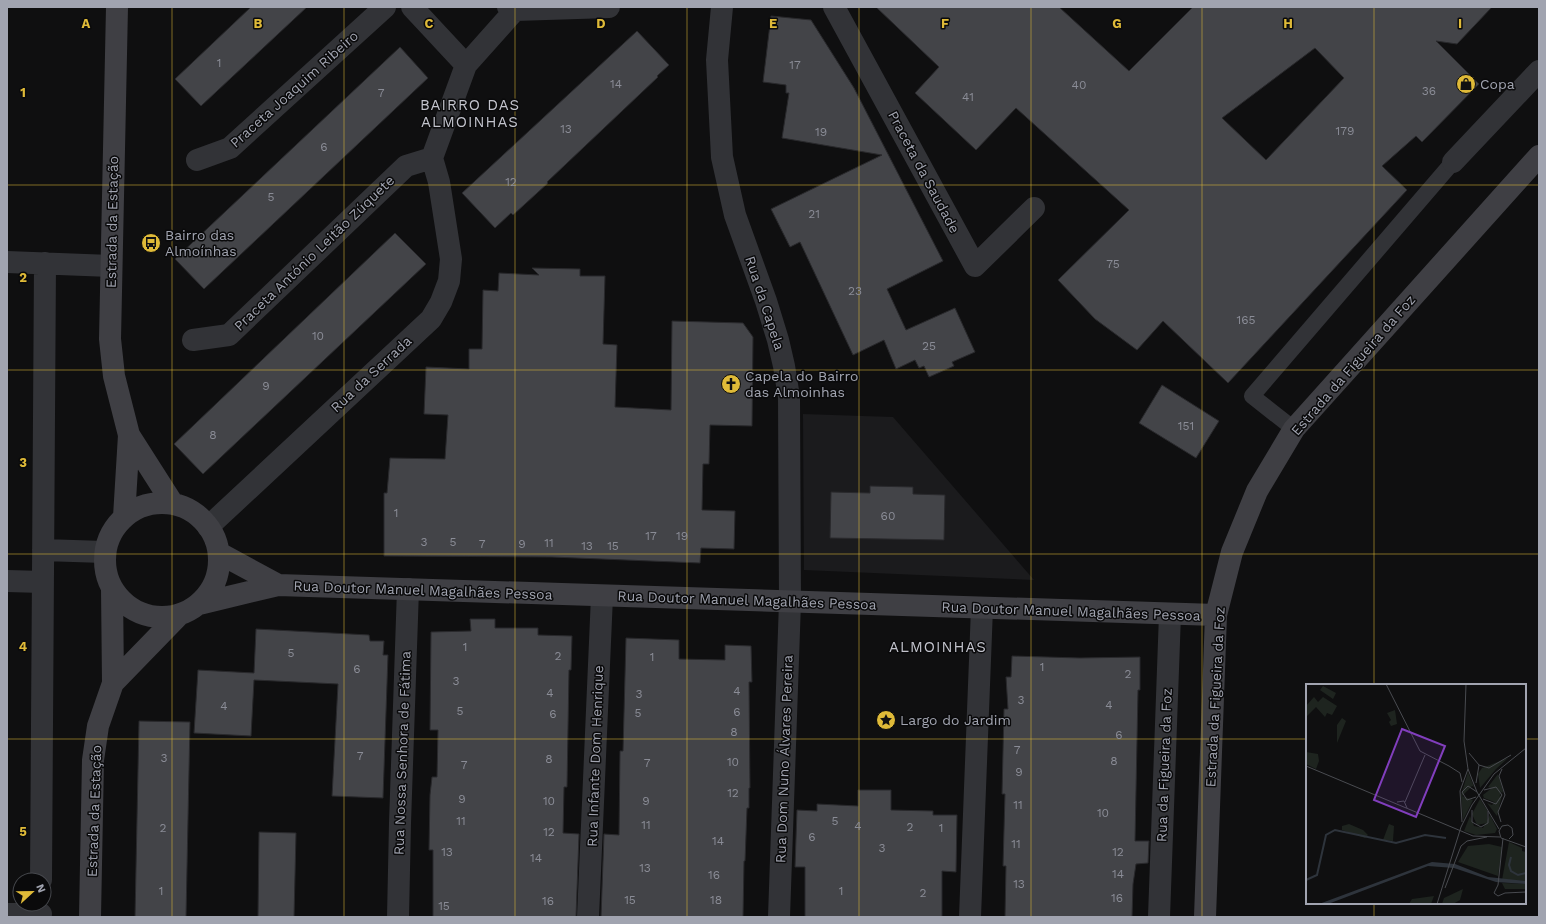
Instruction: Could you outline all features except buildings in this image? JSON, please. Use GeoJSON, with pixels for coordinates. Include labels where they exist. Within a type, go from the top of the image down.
{"type":"FeatureCollection","features":[{"type":"Feature","properties":{"kind":"main road","name":"Estrada da Estação"},"geometry":{"type":"LineString","coordinates":[[117,7],[110,339],[114,376],[129,435],[124,517]]}},
{"type":"Feature","properties":{"kind":"main road","name":"Estrada da Figueira da Foz"},"geometry":{"type":"LineString","coordinates":[[1205,917],[1216,615],[1232,552],[1257,491],[1294,429],[1537,161]]}},
{"type":"Feature","properties":{"kind":"main road","name":"Estrada da Estação"},"geometry":{"type":"LineString","coordinates":[[129,435],[173,504]]}},
{"type":"Feature","properties":{"kind":"main road","name":"Estrada da Estação"},"geometry":{"type":"LineString","coordinates":[[113,683],[179,615],[199,604],[209,593],[215,580],[218,565],[218,553],[216,542],[208,527],[191,511],[173,504],[155,503],[139,508],[124,517],[114,528],[107,541],[104,552],[106,573],[112,589],[124,604],[141,614],[160,618],[179,615]]}},
{"type":"Feature","properties":{"kind":"main road","name":"Rua Doutor Manuel Magalhães Pessoa"},"geometry":{"type":"LineString","coordinates":[[218,553],[278,585]]}},
{"type":"Feature","properties":{"kind":"main road","name":"Rua Doutor Manuel Magalhães Pessoa"},"geometry":{"type":"LineString","coordinates":[[199,604],[278,585],[1216,615]]}},
{"type":"Feature","properties":{"kind":"main road","name":"Estrada da Estação"},"geometry":{"type":"LineString","coordinates":[[90,917],[93,760],[98,726],[113,683],[112,589]]}},
{"type":"Feature","properties":{"kind":"street","name":"Praceta Joaquim Ribeiro"},"geometry":{"type":"LineString","coordinates":[[197,160],[230,148],[385,7]]}},
{"type":"Feature","properties":{"kind":"street"},"geometry":{"type":"LineString","coordinates":[[412,7],[466,65]]}},
{"type":"Feature","properties":{"kind":"street"},"geometry":{"type":"LineString","coordinates":[[432,158],[466,65],[512,9],[538,10],[609,7]]}},
{"type":"Feature","properties":{"kind":"street","name":"Rua da Capela"},"geometry":{"type":"LineString","coordinates":[[722,7],[717,60],[722,157],[735,215],[766,301],[778,340],[789,397],[790,602]]}},
{"type":"Feature","properties":{"kind":"street","name":"Praceta da Saudade"},"geometry":{"type":"LineString","coordinates":[[834,7],[975,266],[1034,208]]}},
{"type":"Feature","properties":{"kind":"street"},"geometry":{"type":"LineString","coordinates":[[1453,162],[1539,71]]}},
{"type":"Feature","properties":{"kind":"street","name":"Rua da Serrada"},"geometry":{"type":"LineString","coordinates":[[208,527],[431,319],[441,302],[449,281],[450,259],[439,182],[432,158]]}},
{"type":"Feature","properties":{"kind":"street","name":"Praceta António Leitão Zúquete"},"geometry":{"type":"LineString","coordinates":[[193,340],[229,335],[406,166],[432,158]]}},
{"type":"Feature","properties":{"kind":"street"},"geometry":{"type":"LineString","coordinates":[[7,262],[111,266]]}},
{"type":"Feature","properties":{"kind":"street"},"geometry":{"type":"LineString","coordinates":[[41,872],[45,263]]}},
{"type":"Feature","properties":{"kind":"street"},"geometry":{"type":"LineString","coordinates":[[43,550],[104,552]]}},
{"type":"Feature","properties":{"kind":"street"},"geometry":{"type":"LineString","coordinates":[[7,581],[43,582]]}},
{"type":"Feature","properties":{"kind":"street","name":"Rua Nossa Senhora de Fátima"},"geometry":{"type":"LineString","coordinates":[[398,917],[408,589]]}},
{"type":"Feature","properties":{"kind":"street","name":"Rua Infante Dom Henrique"},"geometry":{"type":"LineString","coordinates":[[588,917],[602,596]]}},
{"type":"Feature","properties":{"kind":"street","name":"Rua Dom Nuno Álvares Pereira"},"geometry":{"type":"LineString","coordinates":[[779,917],[790,602]]}},
{"type":"Feature","properties":{"kind":"street"},"geometry":{"type":"LineString","coordinates":[[970,917],[982,608]]}},
{"type":"Feature","properties":{"kind":"street","name":"Rua da Figueira da Foz"},"geometry":{"type":"LineString","coordinates":[[1159,917],[1170,614]]}},
{"type":"Feature","properties":{"kind":"street"},"geometry":{"type":"LineString","coordinates":[[7,914],[41,912]]}},
{"type":"Feature","properties":{"kind":"lane"},"geometry":{"type":"LineString","coordinates":[[1294,429],[1252,396],[1453,162]]}},
{"type":"Feature","properties":{"kind":"shaded area"},"geometry":{"type":"Polygon","coordinates":[[[803,414],[893,417],[1034,580],[804,570],[803,414]]]}},
{"type":"Feature","properties":{"kind":"place","name":"Copa"},"geometry":{"type":"Point","coordinates":[1466,84]}},
{"type":"Feature","properties":{"kind":"place","name":"Bairro das Almoínhas"},"geometry":{"type":"Point","coordinates":[151,243]}},
{"type":"Feature","properties":{"kind":"place","name":"Capela do Bairro das Almoinhas"},"geometry":{"type":"Point","coordinates":[731,384]}},
{"type":"Feature","properties":{"kind":"place","name":"Largo do Jardim"},"geometry":{"type":"Point","coordinates":[886,720]}},
{"type":"Feature","properties":{"kind":"district","name":"BAIRRO DAS ALMOINHAS"},"geometry":{"type":"Point","coordinates":[470,114]}},
{"type":"Feature","properties":{"kind":"district","name":"ALMOINHAS"},"geometry":{"type":"Point","coordinates":[938,647]}}]}
